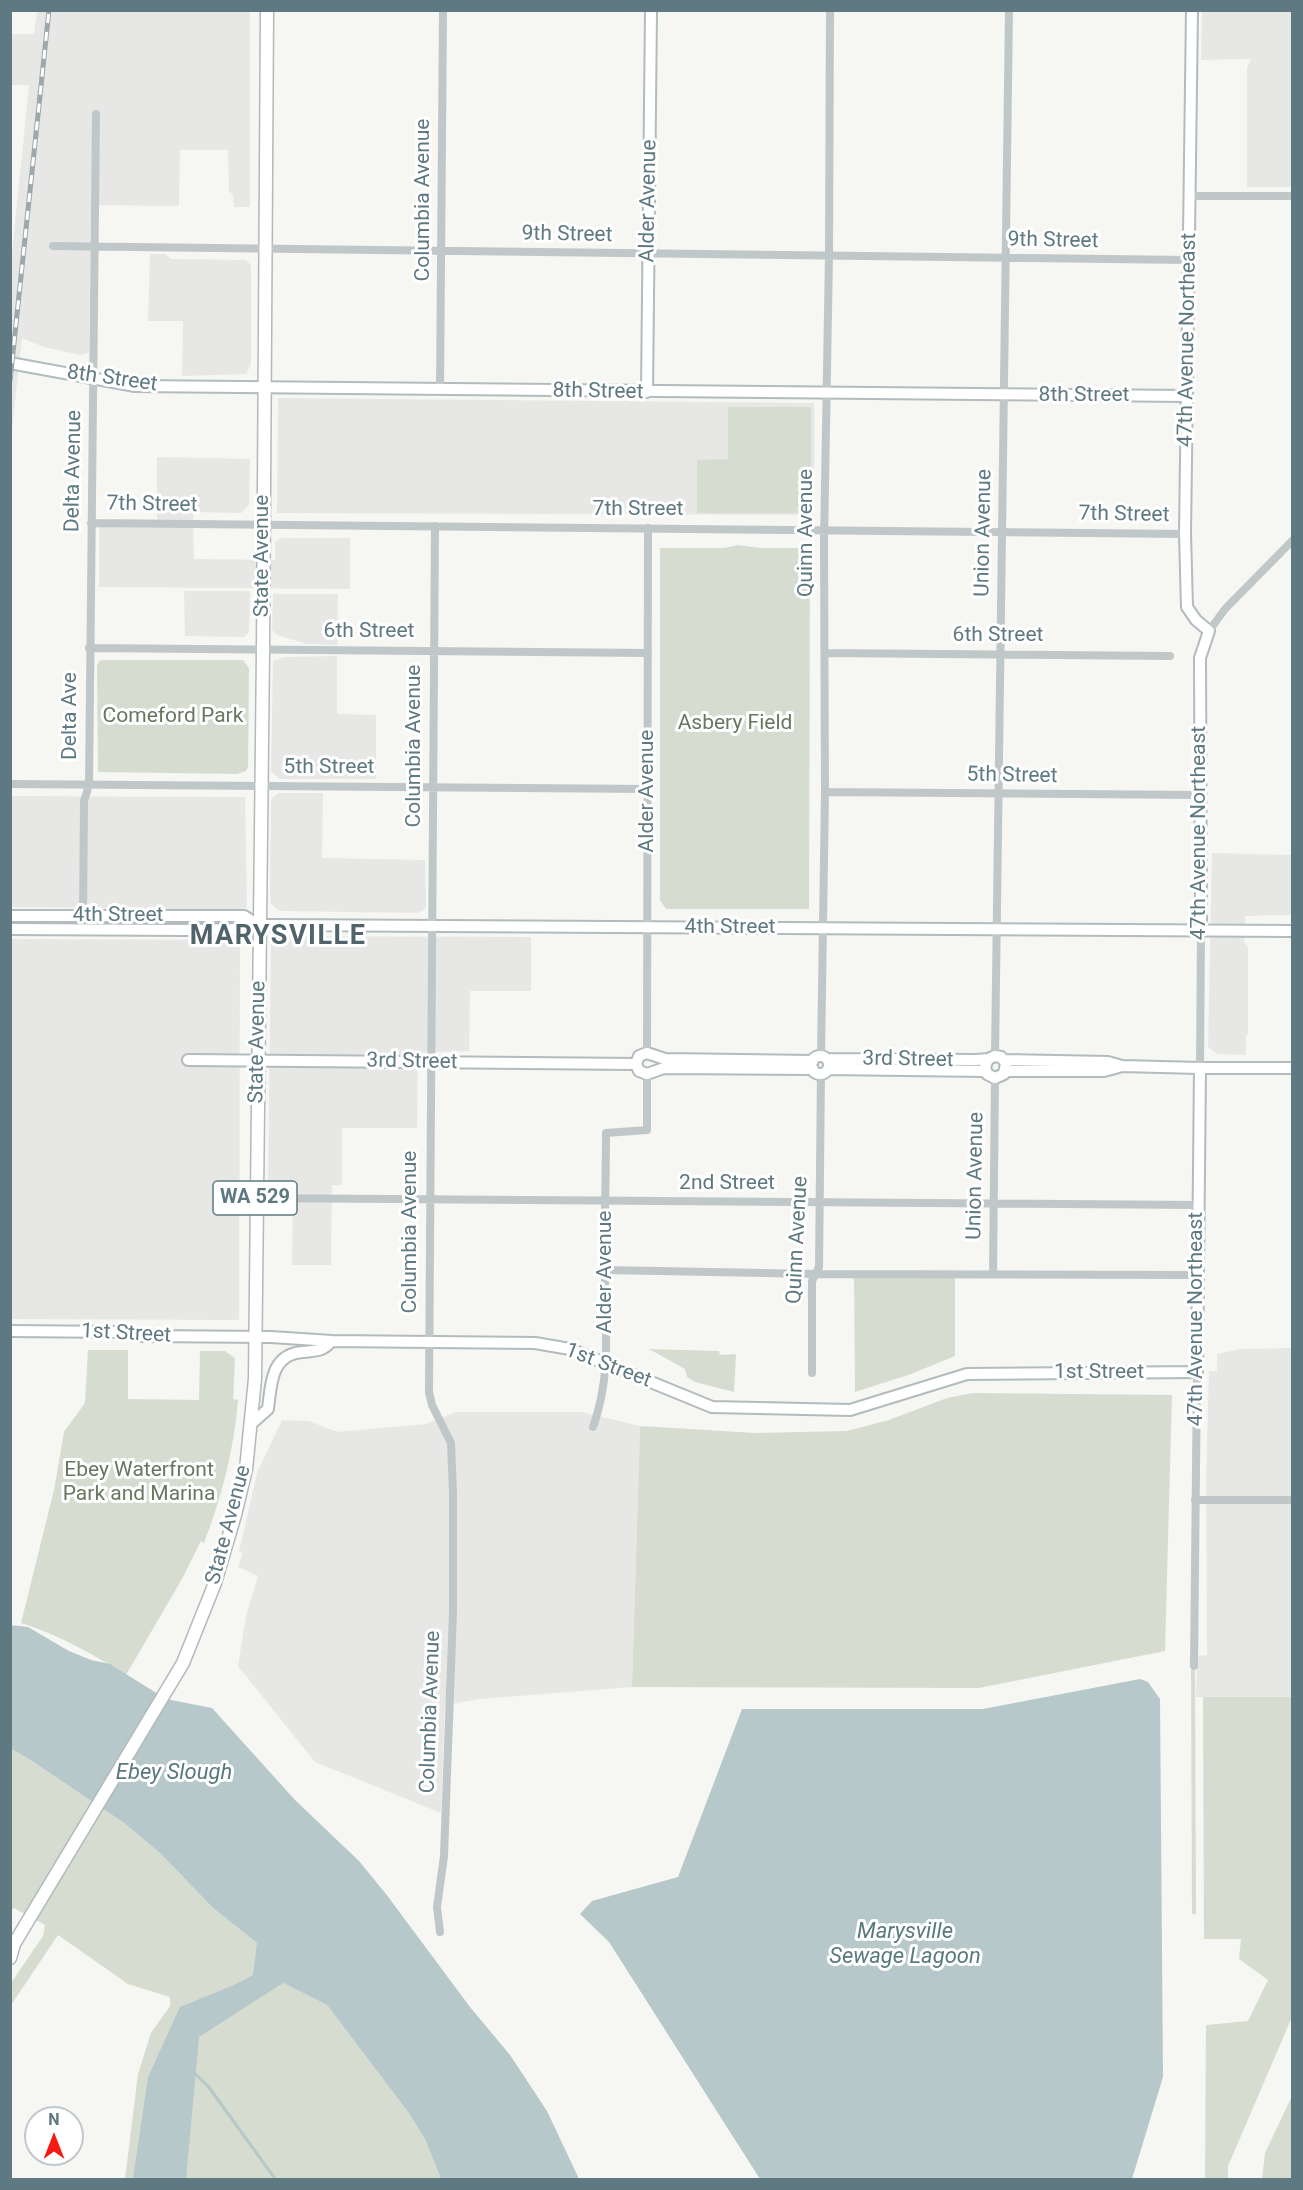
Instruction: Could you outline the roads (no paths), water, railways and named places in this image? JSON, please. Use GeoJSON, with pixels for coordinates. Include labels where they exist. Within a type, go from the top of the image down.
{"type":"FeatureCollection","features":[{"type":"Feature","properties":{"kind":"main road","name":"State Avenue"},"geometry":{"type":"LineString","coordinates":[[10,1958],[12,1946],[183,1663],[224,1556],[246,1469],[255,1379],[267,10]]}},
{"type":"Feature","properties":{"kind":"street","name":"Columbia Avenue"},"geometry":{"type":"LineString","coordinates":[[440,390],[443,10]]}},
{"type":"Feature","properties":{"kind":"street","name":"Alder Avenue"},"geometry":{"type":"LineString","coordinates":[[647,392],[651,10]]}},
{"type":"Feature","properties":{"kind":"street","name":"Quinn Avenue"},"geometry":{"type":"LineString","coordinates":[[812,1373],[812,1281],[819,1267],[820,1203],[830,10]]}},
{"type":"Feature","properties":{"kind":"street","name":"Union Avenue"},"geometry":{"type":"LineString","coordinates":[[996,1064],[1009,10]]}},
{"type":"Feature","properties":{"kind":"street","name":"47th Avenue Northeast"},"geometry":{"type":"LineString","coordinates":[[1192,10],[1185,534],[1187,607],[1196,620],[1209,631],[1200,658],[1201,932],[1194,1666]]}},
{"type":"Feature","properties":{"kind":"street","name":"Delta Avenue"},"geometry":{"type":"LineString","coordinates":[[89,648],[96,114]]}},
{"type":"Feature","properties":{"kind":"street"},"geometry":{"type":"LineString","coordinates":[[1190,196],[1293,196]]}},
{"type":"Feature","properties":{"kind":"street","name":"9th Street"},"geometry":{"type":"LineString","coordinates":[[53,246],[1189,260]]}},
{"type":"Feature","properties":{"kind":"street","name":"8th Street"},"geometry":{"type":"LineString","coordinates":[[10,363],[135,386],[1187,396]]}},
{"type":"Feature","properties":{"kind":"street","name":"7th Street"},"geometry":{"type":"LineString","coordinates":[[91,523],[1185,534]]}},
{"type":"Feature","properties":{"kind":"street","name":"Columbia Avenue"},"geometry":{"type":"LineString","coordinates":[[435,526],[429,1392],[432,1405],[451,1443],[453,1493],[453,1612],[444,1856],[437,1907],[440,1932]]}},
{"type":"Feature","properties":{"kind":"street","name":"Alder Avenue"},"geometry":{"type":"LineString","coordinates":[[648,528],[648,927],[651,1055]]}},
{"type":"Feature","properties":{"kind":"street"},"geometry":{"type":"LineString","coordinates":[[1209,631],[1225,609],[1293,541]]}},
{"type":"Feature","properties":{"kind":"street","name":"6th Street"},"geometry":{"type":"LineString","coordinates":[[89,648],[648,653]]}},
{"type":"Feature","properties":{"kind":"street","name":"Delta Ave"},"geometry":{"type":"LineString","coordinates":[[89,648],[89,785]]}},
{"type":"Feature","properties":{"kind":"street","name":"6th Street"},"geometry":{"type":"LineString","coordinates":[[825,653],[1170,656]]}},
{"type":"Feature","properties":{"kind":"street","name":"5th Street"},"geometry":{"type":"LineString","coordinates":[[10,784],[648,789]]}},
{"type":"Feature","properties":{"kind":"street"},"geometry":{"type":"LineString","coordinates":[[30,929],[42,924],[79,923],[83,920],[84,801],[89,785]]}},
{"type":"Feature","properties":{"kind":"street","name":"5th Street"},"geometry":{"type":"LineString","coordinates":[[825,792],[1199,795]]}},
{"type":"Feature","properties":{"kind":"street","name":"4th Street"},"geometry":{"type":"LineString","coordinates":[[10,916],[244,916],[258,925]]}},
{"type":"Feature","properties":{"kind":"street","name":"4th Street"},"geometry":{"type":"LineString","coordinates":[[10,929],[188,930],[243,929],[258,925],[1293,931]]}},
{"type":"Feature","properties":{"kind":"street"},"geometry":{"type":"LineString","coordinates":[[651,1055],[658,1064],[651,1072],[639,1071],[636,1064],[639,1056],[651,1055]]}},
{"type":"Feature","properties":{"kind":"street","name":"3rd Street"},"geometry":{"type":"LineString","coordinates":[[651,1055],[665,1059],[820,1065]]}},
{"type":"Feature","properties":{"kind":"street","name":"3rd Street"},"geometry":{"type":"LineString","coordinates":[[188,1060],[636,1064]]}},
{"type":"Feature","properties":{"kind":"street","name":"3rd Street"},"geometry":{"type":"LineString","coordinates":[[651,1072],[689,1068],[820,1065],[1108,1062],[1122,1066],[1293,1068]]}},
{"type":"Feature","properties":{"kind":"street"},"geometry":{"type":"LineString","coordinates":[[995,1078],[990,1076],[996,1064]]}},
{"type":"Feature","properties":{"kind":"street","name":"Alder Avenue"},"geometry":{"type":"LineString","coordinates":[[592,1427],[602,1399],[607,1365],[606,1133],[647,1130],[651,1072]]}},
{"type":"Feature","properties":{"kind":"street","name":"Union Avenue"},"geometry":{"type":"LineString","coordinates":[[993,1274],[995,1078]]}},
{"type":"Feature","properties":{"kind":"street","name":"2nd Street"},"geometry":{"type":"LineString","coordinates":[[255,1198],[1198,1205]]}},
{"type":"Feature","properties":{"kind":"street"},"geometry":{"type":"LineString","coordinates":[[605,1270],[816,1274],[1198,1275]]}},
{"type":"Feature","properties":{"kind":"street","name":"1st Street"},"geometry":{"type":"LineString","coordinates":[[10,1331],[122,1332],[141,1336],[255,1337],[333,1341],[536,1343],[570,1349],[712,1407],[850,1410],[967,1374],[1197,1372]]}},
{"type":"Feature","properties":{"kind":"street"},"geometry":{"type":"LineString","coordinates":[[251,1424],[268,1409],[273,1370],[280,1362],[288,1355],[299,1352],[322,1351],[333,1341]]}},
{"type":"Feature","properties":{"kind":"street"},"geometry":{"type":"LineString","coordinates":[[1195,1500],[1293,1500]]}},
{"type":"Feature","properties":{"kind":"water","name":"Ebey Slough"},"geometry":{"type":"Polygon","coordinates":[[[10,1625],[28,1627],[69,1651],[91,1660],[110,1664],[166,1699],[212,1708],[295,1800],[359,1861],[386,1894],[470,2007],[510,2055],[547,2111],[579,2179],[441,2179],[425,2139],[408,2112],[327,2005],[283,1983],[199,2037],[186,2179],[133,2179],[148,2077],[180,2007],[253,1975],[257,1943],[213,1908],[160,1853],[124,1823],[11,1749],[10,1625]]]}},
{"type":"Feature","properties":{"kind":"water","name":"Marysville Sewage Lagoon"},"geometry":{"type":"Polygon","coordinates":[[[1140,1679],[1148,1682],[1160,1699],[1163,2077],[1132,2179],[760,2179],[609,1942],[580,1914],[592,1901],[678,1877],[742,1709],[983,1709],[1140,1679]]]}},
{"type":"Feature","properties":{"kind":"waterway"},"geometry":{"type":"LineString","coordinates":[[193,2072],[208,2086],[276,2180]]}},
{"type":"Feature","properties":{"kind":"railway"},"geometry":{"type":"LineString","coordinates":[[10,381],[49,10]]}},
{"type":"Feature","properties":{"kind":"district","name":"MARYSVILLE"},"geometry":{"type":"Point","coordinates":[278,937]}},
{"type":"Feature","properties":{"kind":"park label","name":"Comeford Park"},"geometry":{"type":"Point","coordinates":[173,717]}},
{"type":"Feature","properties":{"kind":"park label","name":"Asbery Field"},"geometry":{"type":"Point","coordinates":[735,724]}},
{"type":"Feature","properties":{"kind":"park label","name":"Ebey Waterfront Park and Marina"},"geometry":{"type":"Point","coordinates":[139,1483]}}]}
